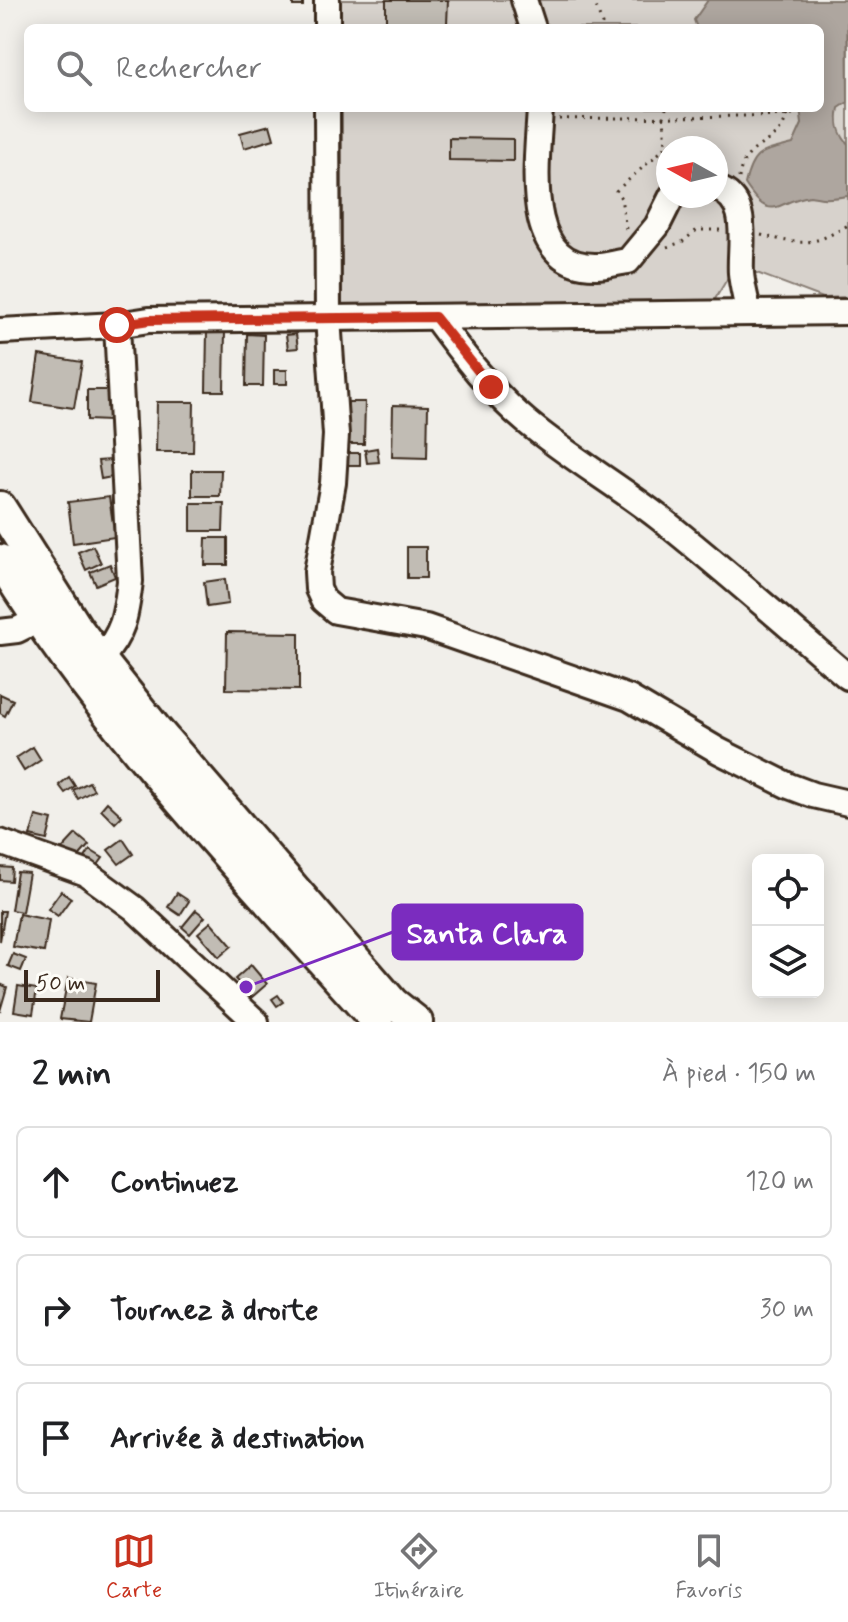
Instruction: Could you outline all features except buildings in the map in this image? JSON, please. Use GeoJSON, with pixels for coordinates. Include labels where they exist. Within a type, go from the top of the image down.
{"type":"FeatureCollection","features":[{"type":"Feature","properties":{"kind":"main road"},"geometry":{"type":"LineString","coordinates":[[0,507],[77,628],[155,728],[393,1003],[417,1022]]}},
{"type":"Feature","properties":{"kind":"main road"},"geometry":{"type":"LineString","coordinates":[[0,560],[37,620],[99,701],[194,816],[377,1022]]}},
{"type":"Feature","properties":{"kind":"street"},"geometry":{"type":"LineString","coordinates":[[327,0],[327,24]]}},
{"type":"Feature","properties":{"kind":"street"},"geometry":{"type":"LineString","coordinates":[[524,0],[532,24]]}},
{"type":"Feature","properties":{"kind":"street"},"geometry":{"type":"LineString","coordinates":[[327,112],[328,318],[336,435],[333,483],[317,572],[318,589],[323,600],[336,611],[426,627],[629,698],[719,751],[789,786],[848,803]]}},
{"type":"Feature","properties":{"kind":"street"},"geometry":{"type":"LineString","coordinates":[[539,114],[536,202],[547,241],[570,260],[596,266],[628,261],[657,226],[666,208]]}},
{"type":"Feature","properties":{"kind":"street"},"geometry":{"type":"LineString","coordinates":[[728,190],[744,231],[741,272],[748,311]]}},
{"type":"Feature","properties":{"kind":"street"},"geometry":{"type":"LineString","coordinates":[[0,331],[117,325],[149,320],[848,312]]}},
{"type":"Feature","properties":{"kind":"street"},"geometry":{"type":"LineString","coordinates":[[435,317],[491,387],[525,420],[658,516],[848,677]]}},
{"type":"Feature","properties":{"kind":"street"},"geometry":{"type":"LineString","coordinates":[[100,659],[120,632],[126,615],[130,581],[117,325]]}},
{"type":"Feature","properties":{"kind":"street"},"geometry":{"type":"LineString","coordinates":[[0,632],[17,630],[37,620]]}},
{"type":"Feature","properties":{"kind":"street"},"geometry":{"type":"LineString","coordinates":[[0,842],[86,873],[134,908],[256,1022]]}},
{"type":"Feature","properties":{"kind":"path"},"geometry":{"type":"LineString","coordinates":[[594,0],[602,24]]}},
{"type":"Feature","properties":{"kind":"path"},"geometry":{"type":"LineString","coordinates":[[539,114],[798,115]]}},
{"type":"Feature","properties":{"kind":"path"},"geometry":{"type":"LineString","coordinates":[[728,186],[753,148],[780,133],[787,115]]}},
{"type":"Feature","properties":{"kind":"path"},"geometry":{"type":"LineString","coordinates":[[752,233],[791,243],[822,241],[848,225]]}},
{"type":"Feature","properties":{"kind":"shaded area"},"geometry":{"type":"Polygon","coordinates":[[[341,0],[848,0],[848,297],[823,298],[749,270],[729,276],[712,304],[342,307],[342,112],[824,112],[824,24],[341,24],[341,0]]]}},
{"type":"Feature","properties":{"kind":"shaded area"},"geometry":{"type":"Polygon","coordinates":[[[708,0],[847,0],[848,102],[839,108],[838,118],[840,131],[848,144],[848,196],[810,196],[769,207],[754,197],[745,184],[760,154],[793,144],[802,124],[800,112],[824,112],[824,24],[696,24],[694,20],[708,0]]]}},
{"type":"Feature","properties":{"kind":"place","name":"Santa Clara"},"geometry":{"type":"Point","coordinates":[246,987]}},
{"type":"Feature","properties":{"kind":"route"},"geometry":{"type":"LineString","coordinates":[[117,325],[149,320],[435,317],[491,387]]}}]}
